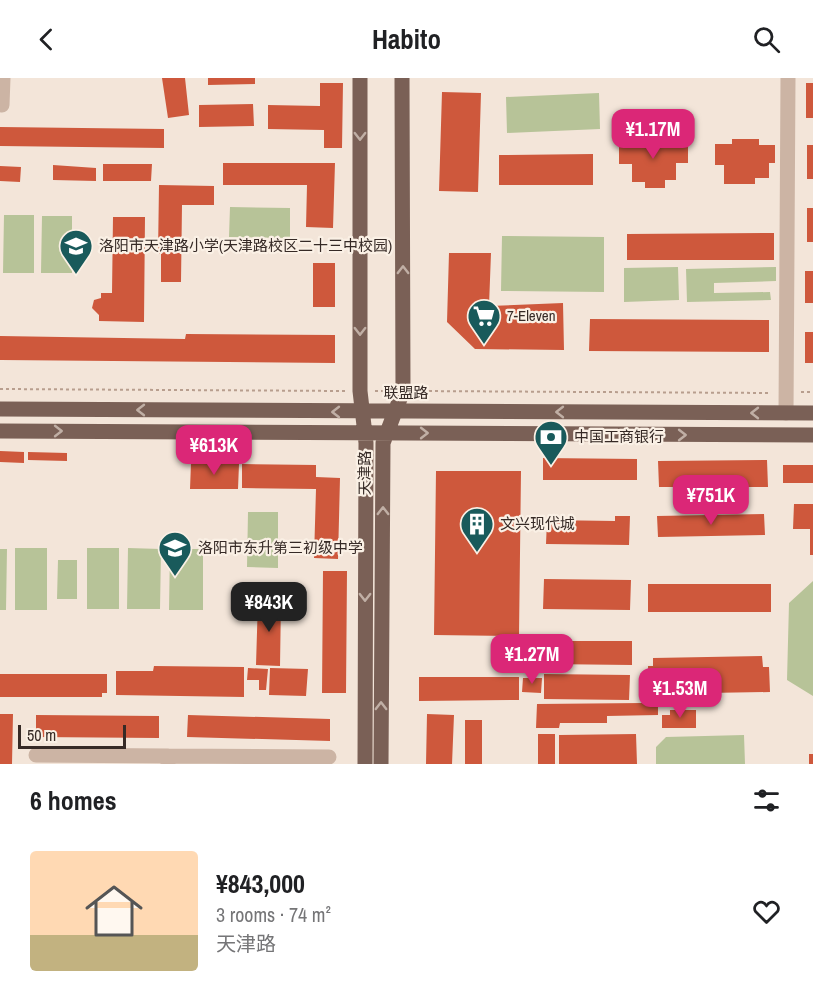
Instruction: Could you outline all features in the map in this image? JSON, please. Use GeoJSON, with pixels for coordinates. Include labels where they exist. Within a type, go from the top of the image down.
{"type":"FeatureCollection","features":[{"type":"Feature","properties":{"kind":"main road","name":"天津路"},"geometry":{"type":"LineString","coordinates":[[360,78],[362,412],[366,433],[365,764]]}},
{"type":"Feature","properties":{"kind":"main road","name":"天津路"},"geometry":{"type":"LineString","coordinates":[[381,764],[385,433],[404,391],[402,78]]}},
{"type":"Feature","properties":{"kind":"main road","name":"联盟路"},"geometry":{"type":"LineString","coordinates":[[0,409],[813,413]]}},
{"type":"Feature","properties":{"kind":"main road"},"geometry":{"type":"LineString","coordinates":[[0,431],[813,435]]}},
{"type":"Feature","properties":{"kind":"lane"},"geometry":{"type":"LineString","coordinates":[[2,105],[3,78]]}},
{"type":"Feature","properties":{"kind":"lane"},"geometry":{"type":"LineString","coordinates":[[786,413],[788,78]]}},
{"type":"Feature","properties":{"kind":"lane"},"geometry":{"type":"LineString","coordinates":[[36,754],[168,760],[329,757]]}},
{"type":"Feature","properties":{"kind":"green space"},"geometry":{"type":"Polygon","coordinates":[[[599,93],[600,129],[507,133],[506,97],[599,93]]]}},
{"type":"Feature","properties":{"kind":"green space"},"geometry":{"type":"Polygon","coordinates":[[[230,207],[290,208],[290,238],[229,237],[230,207]]]}},
{"type":"Feature","properties":{"kind":"green space"},"geometry":{"type":"Polygon","coordinates":[[[4,215],[34,215],[34,273],[3,273],[4,215]]]}},
{"type":"Feature","properties":{"kind":"green space"},"geometry":{"type":"Polygon","coordinates":[[[42,216],[72,216],[72,273],[41,273],[42,216]]]}},
{"type":"Feature","properties":{"kind":"green space"},"geometry":{"type":"Polygon","coordinates":[[[502,236],[604,237],[604,292],[501,291],[502,236]]]}},
{"type":"Feature","properties":{"kind":"green space"},"geometry":{"type":"Polygon","coordinates":[[[678,267],[679,300],[624,302],[624,268],[678,267]]]}},
{"type":"Feature","properties":{"kind":"green space"},"geometry":{"type":"Polygon","coordinates":[[[776,267],[776,281],[714,283],[714,293],[770,292],[771,300],[687,302],[686,269],[776,267]]]}},
{"type":"Feature","properties":{"kind":"green space"},"geometry":{"type":"Polygon","coordinates":[[[248,512],[278,512],[278,568],[247,567],[248,512]]]}},
{"type":"Feature","properties":{"kind":"green space"},"geometry":{"type":"Polygon","coordinates":[[[15,548],[47,548],[47,610],[15,610],[15,548]]]}},
{"type":"Feature","properties":{"kind":"green space"},"geometry":{"type":"Polygon","coordinates":[[[87,548],[119,548],[119,609],[87,609],[87,548]]]}},
{"type":"Feature","properties":{"kind":"green space"},"geometry":{"type":"Polygon","coordinates":[[[128,548],[161,549],[160,609],[127,609],[128,548]]]}},
{"type":"Feature","properties":{"kind":"green space"},"geometry":{"type":"Polygon","coordinates":[[[0,549],[7,549],[6,610],[0,610],[0,549]]]}},
{"type":"Feature","properties":{"kind":"green space"},"geometry":{"type":"Polygon","coordinates":[[[170,549],[203,549],[203,610],[169,610],[170,549]]]}},
{"type":"Feature","properties":{"kind":"green space"},"geometry":{"type":"Polygon","coordinates":[[[58,560],[77,560],[77,599],[57,599],[58,560]]]}},
{"type":"Feature","properties":{"kind":"green space"},"geometry":{"type":"Polygon","coordinates":[[[813,581],[813,696],[787,680],[789,603],[813,581]]]}},
{"type":"Feature","properties":{"kind":"green space"},"geometry":{"type":"Polygon","coordinates":[[[744,735],[745,764],[656,764],[656,747],[666,737],[744,735]]]}},
{"type":"Feature","properties":{"kind":"building"},"geometry":{"type":"Polygon","coordinates":[[[162,78],[185,78],[189,115],[168,118],[162,78]]]}},
{"type":"Feature","properties":{"kind":"building"},"geometry":{"type":"Polygon","coordinates":[[[208,78],[255,78],[255,84],[208,85],[208,78]]]}},
{"type":"Feature","properties":{"kind":"building"},"geometry":{"type":"Polygon","coordinates":[[[320,83],[343,83],[342,148],[324,148],[324,130],[268,129],[268,105],[320,106],[320,83]]]}},
{"type":"Feature","properties":{"kind":"building"},"geometry":{"type":"Polygon","coordinates":[[[806,83],[813,83],[813,118],[806,118],[806,83]]]}},
{"type":"Feature","properties":{"kind":"building"},"geometry":{"type":"Polygon","coordinates":[[[442,92],[481,93],[478,192],[439,191],[442,92]]]}},
{"type":"Feature","properties":{"kind":"building"},"geometry":{"type":"Polygon","coordinates":[[[253,104],[254,126],[199,127],[199,105],[253,104]]]}},
{"type":"Feature","properties":{"kind":"building"},"geometry":{"type":"Polygon","coordinates":[[[0,127],[164,129],[164,148],[0,146],[0,127]]]}},
{"type":"Feature","properties":{"kind":"building"},"geometry":{"type":"Polygon","coordinates":[[[634,139],[674,139],[674,145],[688,144],[688,163],[676,163],[676,180],[665,180],[665,188],[645,188],[645,182],[632,182],[632,164],[619,164],[619,144],[634,144],[634,139]]]}},
{"type":"Feature","properties":{"kind":"building"},"geometry":{"type":"Polygon","coordinates":[[[732,139],[759,139],[759,145],[775,145],[775,163],[769,163],[769,178],[755,178],[755,184],[724,184],[724,165],[715,165],[715,144],[732,144],[732,139]]]}},
{"type":"Feature","properties":{"kind":"building"},"geometry":{"type":"Polygon","coordinates":[[[807,145],[813,145],[813,179],[807,179],[807,145]]]}},
{"type":"Feature","properties":{"kind":"building"},"geometry":{"type":"Polygon","coordinates":[[[593,154],[593,185],[499,185],[499,155],[593,154]]]}},
{"type":"Feature","properties":{"kind":"building"},"geometry":{"type":"Polygon","coordinates":[[[223,163],[335,163],[333,228],[306,227],[307,185],[223,185],[223,163]]]}},
{"type":"Feature","properties":{"kind":"building"},"geometry":{"type":"Polygon","coordinates":[[[103,164],[152,164],[151,181],[103,181],[103,164]]]}},
{"type":"Feature","properties":{"kind":"building"},"geometry":{"type":"Polygon","coordinates":[[[53,165],[96,168],[96,181],[53,180],[53,165]]]}},
{"type":"Feature","properties":{"kind":"building"},"geometry":{"type":"Polygon","coordinates":[[[0,166],[21,167],[20,182],[0,181],[0,166]]]}},
{"type":"Feature","properties":{"kind":"building"},"geometry":{"type":"Polygon","coordinates":[[[159,185],[214,186],[214,205],[182,205],[181,282],[161,282],[161,254],[158,254],[159,185]]]}},
{"type":"Feature","properties":{"kind":"building"},"geometry":{"type":"Polygon","coordinates":[[[807,208],[813,208],[813,242],[807,242],[807,208]]]}},
{"type":"Feature","properties":{"kind":"building"},"geometry":{"type":"Polygon","coordinates":[[[113,217],[145,217],[144,322],[99,321],[99,315],[92,308],[94,300],[101,298],[101,293],[112,293],[113,217]]]}},
{"type":"Feature","properties":{"kind":"building"},"geometry":{"type":"Polygon","coordinates":[[[774,233],[774,260],[627,260],[627,234],[774,233]]]}},
{"type":"Feature","properties":{"kind":"building"},"geometry":{"type":"Polygon","coordinates":[[[449,253],[491,253],[489,306],[563,303],[564,350],[475,349],[447,322],[449,253]]]}},
{"type":"Feature","properties":{"kind":"building"},"geometry":{"type":"Polygon","coordinates":[[[313,263],[335,263],[335,307],[313,307],[313,263]]]}},
{"type":"Feature","properties":{"kind":"building"},"geometry":{"type":"Polygon","coordinates":[[[805,271],[813,271],[813,303],[805,303],[805,271]]]}},
{"type":"Feature","properties":{"kind":"building"},"geometry":{"type":"Polygon","coordinates":[[[590,319],[769,320],[769,352],[589,351],[590,319]]]}},
{"type":"Feature","properties":{"kind":"building"},"geometry":{"type":"Polygon","coordinates":[[[805,332],[813,332],[813,363],[805,363],[805,332]]]}},
{"type":"Feature","properties":{"kind":"building"},"geometry":{"type":"Polygon","coordinates":[[[186,334],[335,335],[335,363],[0,360],[0,336],[185,339],[186,334]]]}},
{"type":"Feature","properties":{"kind":"building"},"geometry":{"type":"Polygon","coordinates":[[[0,451],[24,452],[24,463],[0,462],[0,451]]]}},
{"type":"Feature","properties":{"kind":"building"},"geometry":{"type":"Polygon","coordinates":[[[28,452],[67,453],[67,461],[28,460],[28,452]]]}},
{"type":"Feature","properties":{"kind":"building"},"geometry":{"type":"Polygon","coordinates":[[[543,458],[637,459],[637,480],[543,480],[543,458]]]}},
{"type":"Feature","properties":{"kind":"building"},"geometry":{"type":"Polygon","coordinates":[[[767,460],[768,487],[659,487],[658,461],[767,460]]]}},
{"type":"Feature","properties":{"kind":"building"},"geometry":{"type":"Polygon","coordinates":[[[191,463],[239,464],[238,489],[190,489],[191,463]]]}},
{"type":"Feature","properties":{"kind":"building"},"geometry":{"type":"Polygon","coordinates":[[[242,464],[316,465],[316,477],[340,478],[338,559],[314,558],[316,489],[242,488],[242,464]]]}},
{"type":"Feature","properties":{"kind":"building"},"geometry":{"type":"Polygon","coordinates":[[[783,465],[813,465],[813,483],[783,483],[783,465]]]}},
{"type":"Feature","properties":{"kind":"building","name":"文兴现代城"},"geometry":{"type":"Polygon","coordinates":[[[436,471],[521,471],[519,636],[434,635],[436,471]]]}},
{"type":"Feature","properties":{"kind":"building"},"geometry":{"type":"Polygon","coordinates":[[[794,504],[813,504],[813,555],[810,555],[810,529],[793,529],[794,504]]]}},
{"type":"Feature","properties":{"kind":"building"},"geometry":{"type":"Polygon","coordinates":[[[764,514],[765,535],[658,537],[657,516],[764,514]]]}},
{"type":"Feature","properties":{"kind":"building"},"geometry":{"type":"Polygon","coordinates":[[[615,516],[630,516],[629,545],[546,544],[547,520],[615,521],[615,516]]]}},
{"type":"Feature","properties":{"kind":"building"},"geometry":{"type":"Polygon","coordinates":[[[323,571],[347,571],[346,693],[322,693],[323,571]]]}},
{"type":"Feature","properties":{"kind":"building"},"geometry":{"type":"Polygon","coordinates":[[[544,579],[631,580],[630,610],[543,609],[544,579]]]}},
{"type":"Feature","properties":{"kind":"building"},"geometry":{"type":"Polygon","coordinates":[[[648,584],[771,584],[771,612],[648,612],[648,584]]]}},
{"type":"Feature","properties":{"kind":"building"},"geometry":{"type":"Polygon","coordinates":[[[258,599],[281,600],[280,666],[256,665],[258,599]]]}},
{"type":"Feature","properties":{"kind":"building"},"geometry":{"type":"Polygon","coordinates":[[[545,641],[632,641],[632,665],[545,664],[545,641]]]}},
{"type":"Feature","properties":{"kind":"building"},"geometry":{"type":"Polygon","coordinates":[[[762,656],[763,667],[769,667],[770,692],[649,694],[648,666],[653,666],[653,658],[762,656]]]}},
{"type":"Feature","properties":{"kind":"building"},"geometry":{"type":"Polygon","coordinates":[[[154,666],[244,667],[244,697],[116,695],[116,671],[153,671],[154,666]]]}},
{"type":"Feature","properties":{"kind":"building"},"geometry":{"type":"Polygon","coordinates":[[[248,668],[268,669],[266,690],[259,690],[259,680],[247,680],[248,668]]]}},
{"type":"Feature","properties":{"kind":"building"},"geometry":{"type":"Polygon","coordinates":[[[270,668],[308,669],[306,696],[269,695],[270,668]]]}},
{"type":"Feature","properties":{"kind":"building"},"geometry":{"type":"Polygon","coordinates":[[[0,674],[107,674],[107,693],[102,693],[102,697],[0,697],[0,674]]]}},
{"type":"Feature","properties":{"kind":"building"},"geometry":{"type":"Polygon","coordinates":[[[544,674],[630,675],[629,700],[544,699],[544,674]]]}},
{"type":"Feature","properties":{"kind":"building"},"geometry":{"type":"Polygon","coordinates":[[[419,677],[519,677],[519,700],[419,701],[419,677]]]}},
{"type":"Feature","properties":{"kind":"building"},"geometry":{"type":"Polygon","coordinates":[[[523,678],[542,678],[541,693],[522,692],[523,678]]]}},
{"type":"Feature","properties":{"kind":"building"},"geometry":{"type":"Polygon","coordinates":[[[643,698],[658,698],[658,715],[607,716],[607,723],[560,723],[559,728],[536,728],[537,704],[643,703],[643,698]]]}},
{"type":"Feature","properties":{"kind":"building"},"geometry":{"type":"Polygon","coordinates":[[[670,710],[696,710],[696,728],[662,728],[662,715],[670,715],[670,710]]]}},
{"type":"Feature","properties":{"kind":"building"},"geometry":{"type":"Polygon","coordinates":[[[0,714],[13,714],[12,764],[0,764],[0,714]]]}},
{"type":"Feature","properties":{"kind":"building"},"geometry":{"type":"Polygon","coordinates":[[[427,714],[454,715],[452,764],[426,764],[427,714]]]}},
{"type":"Feature","properties":{"kind":"building"},"geometry":{"type":"Polygon","coordinates":[[[36,715],[159,716],[159,738],[36,737],[36,715]]]}},
{"type":"Feature","properties":{"kind":"building"},"geometry":{"type":"Polygon","coordinates":[[[188,715],[330,719],[330,741],[187,737],[188,715]]]}},
{"type":"Feature","properties":{"kind":"building"},"geometry":{"type":"Polygon","coordinates":[[[465,720],[482,720],[482,764],[465,764],[465,720]]]}},
{"type":"Feature","properties":{"kind":"building"},"geometry":{"type":"Polygon","coordinates":[[[538,734],[555,734],[555,764],[538,764],[538,734]]]}},
{"type":"Feature","properties":{"kind":"building"},"geometry":{"type":"Polygon","coordinates":[[[636,734],[637,764],[559,764],[559,735],[636,734]]]}},
{"type":"Feature","properties":{"kind":"building"},"geometry":{"type":"Polygon","coordinates":[[[809,754],[813,754],[813,764],[809,764],[809,754]]]}},
{"type":"Feature","properties":{"kind":"place","name":"洛阳市天津路小学(天津路校区二十三中校园)"},"geometry":{"type":"Point","coordinates":[76,275]}},
{"type":"Feature","properties":{"kind":"place","name":"7-Eleven"},"geometry":{"type":"Point","coordinates":[484,345]}},
{"type":"Feature","properties":{"kind":"place","name":"中国工商银行"},"geometry":{"type":"Point","coordinates":[551,466]}},
{"type":"Feature","properties":{"kind":"place","name":"文兴现代城"},"geometry":{"type":"Point","coordinates":[477,553]}},
{"type":"Feature","properties":{"kind":"place","name":"洛阳市东升第三初级中学"},"geometry":{"type":"Point","coordinates":[175,577]}}]}
